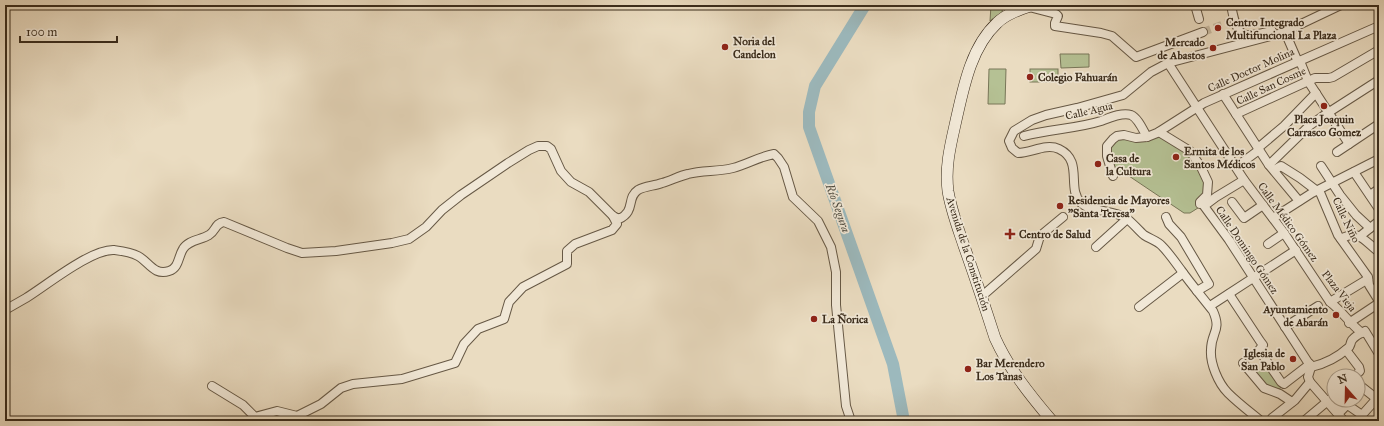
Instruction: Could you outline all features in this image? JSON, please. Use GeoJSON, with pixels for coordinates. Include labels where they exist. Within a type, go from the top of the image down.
{"type":"FeatureCollection","features":[{"type":"Feature","properties":{"kind":"street"},"geometry":{"type":"LineString","coordinates":[[1196,5],[1199,19]]}},
{"type":"Feature","properties":{"kind":"street"},"geometry":{"type":"LineString","coordinates":[[1231,5],[1235,23],[1240,32],[1247,35],[1275,31],[1284,32]]}},
{"type":"Feature","properties":{"kind":"street"},"geometry":{"type":"LineString","coordinates":[[1310,382],[1292,402],[1272,418],[1263,421],[1228,393],[1219,380],[1212,359],[1211,349],[1217,328],[1216,319],[1210,306],[1161,245],[1146,236],[1127,219],[1117,214],[1082,204],[1078,199],[1075,189],[1072,161],[1064,152],[1058,148],[1049,148],[1018,153],[1012,148],[1009,141],[1014,131],[1032,120],[1046,115],[1084,107],[1122,95],[1151,72],[1168,63],[1284,32],[1341,5]]}},
{"type":"Feature","properties":{"kind":"street"},"geometry":{"type":"LineString","coordinates":[[1030,6],[1056,14],[1058,16],[1055,23],[1058,27],[1112,36],[1136,56],[1203,32]]}},
{"type":"Feature","properties":{"kind":"street","name":"Avenida de la Constitución"},"geometry":{"type":"LineString","coordinates":[[1030,6],[1008,15],[998,22],[976,51],[965,82],[948,156],[947,178],[950,204],[1002,355],[1021,383],[1052,421]]}},
{"type":"Feature","properties":{"kind":"street","name":"Calle Doctor Molina"},"geometry":{"type":"LineString","coordinates":[[1147,137],[1160,132],[1198,107],[1223,94],[1379,26]]}},
{"type":"Feature","properties":{"kind":"street"},"geometry":{"type":"LineString","coordinates":[[1284,32],[1308,81],[1349,144]]}},
{"type":"Feature","properties":{"kind":"street","name":"Calle San Cosme"},"geometry":{"type":"LineString","coordinates":[[1236,114],[1315,78],[1333,77],[1379,50]]}},
{"type":"Feature","properties":{"kind":"street","name":"Calle Médico Gómez"},"geometry":{"type":"LineString","coordinates":[[1168,63],[1244,180],[1296,250],[1311,274]]}},
{"type":"Feature","properties":{"kind":"street"},"geometry":{"type":"LineString","coordinates":[[1272,168],[1309,126],[1328,112],[1379,80]]}},
{"type":"Feature","properties":{"kind":"street"},"geometry":{"type":"LineString","coordinates":[[1236,167],[1284,126],[1316,93]]}},
{"type":"Feature","properties":{"kind":"street"},"geometry":{"type":"LineString","coordinates":[[1223,94],[1258,149],[1299,201]]}},
{"type":"Feature","properties":{"kind":"street","name":"Calle Agua"},"geometry":{"type":"LineString","coordinates":[[1024,136],[1062,128],[1092,124],[1126,114],[1132,115],[1136,119],[1147,137]]}},
{"type":"Feature","properties":{"kind":"street"},"geometry":{"type":"LineString","coordinates":[[1337,152],[1379,124]]}},
{"type":"Feature","properties":{"kind":"street"},"geometry":{"type":"LineString","coordinates":[[1160,132],[1190,151],[1201,167],[1208,182],[1207,195],[1200,202],[1202,205],[1244,180]]}},
{"type":"Feature","properties":{"kind":"street"},"geometry":{"type":"LineString","coordinates":[[1113,176],[1107,156],[1107,146],[1113,139],[1117,136],[1124,135],[1136,138],[1147,137]]}},
{"type":"Feature","properties":{"kind":"street"},"geometry":{"type":"LineString","coordinates":[[5,310],[80,262],[102,252],[112,250],[129,252],[138,256],[154,270],[160,272],[171,270],[176,266],[183,248],[189,243],[202,239],[211,234],[220,222],[224,222],[281,246],[302,253],[392,243],[409,239],[426,227],[442,210],[462,195],[508,162],[538,146],[547,146],[551,149],[561,171],[570,182],[589,192],[613,216],[619,219],[626,216],[630,208],[630,201],[637,191],[647,186],[660,184],[686,174],[717,172],[735,168],[762,156],[774,154],[784,167],[793,197],[818,221],[831,247],[836,272],[836,305],[846,406],[851,421]]}},
{"type":"Feature","properties":{"kind":"street"},"geometry":{"type":"LineString","coordinates":[[1273,218],[1318,190],[1379,159]]}},
{"type":"Feature","properties":{"kind":"street","name":"Calle Niño"},"geometry":{"type":"LineString","coordinates":[[1272,168],[1281,166],[1318,190],[1341,240],[1368,279],[1369,285],[1379,302]]}},
{"type":"Feature","properties":{"kind":"street"},"geometry":{"type":"LineString","coordinates":[[1321,166],[1340,195],[1356,215],[1370,228]]}},
{"type":"Feature","properties":{"kind":"street"},"geometry":{"type":"LineString","coordinates":[[1354,172],[1379,209]]}},
{"type":"Feature","properties":{"kind":"street"},"geometry":{"type":"LineString","coordinates":[[1370,195],[1379,189]]}},
{"type":"Feature","properties":{"kind":"street"},"geometry":{"type":"LineString","coordinates":[[1232,202],[1244,218],[1263,205]]}},
{"type":"Feature","properties":{"kind":"street","name":"Calle Domingo Gómez"},"geometry":{"type":"LineString","coordinates":[[1202,205],[1229,240],[1311,366]]}},
{"type":"Feature","properties":{"kind":"street"},"geometry":{"type":"LineString","coordinates":[[212,386],[243,405],[255,417],[277,410],[297,416],[321,404],[340,388],[353,384],[402,380],[455,363],[464,344],[478,329],[504,319],[509,302],[523,287],[567,264],[567,251],[575,244],[612,230],[617,224],[613,216]]}},
{"type":"Feature","properties":{"kind":"street"},"geometry":{"type":"LineString","coordinates":[[981,297],[1036,249],[1040,236],[1063,217]]}},
{"type":"Feature","properties":{"kind":"street"},"geometry":{"type":"LineString","coordinates":[[1166,217],[1169,224],[1181,237],[1209,284],[1197,291]]}},
{"type":"Feature","properties":{"kind":"street"},"geometry":{"type":"LineString","coordinates":[[1096,247],[1127,219]]}},
{"type":"Feature","properties":{"kind":"street"},"geometry":{"type":"LineString","coordinates":[[1359,237],[1379,221]]}},
{"type":"Feature","properties":{"kind":"street"},"geometry":{"type":"LineString","coordinates":[[1268,244],[1284,234]]}},
{"type":"Feature","properties":{"kind":"street"},"geometry":{"type":"LineString","coordinates":[[1341,240],[1350,234],[1357,235],[1379,252]]}},
{"type":"Feature","properties":{"kind":"street"},"geometry":{"type":"LineString","coordinates":[[1210,306],[1296,250]]}},
{"type":"Feature","properties":{"kind":"street"},"geometry":{"type":"LineString","coordinates":[[1139,307],[1183,273]]}},
{"type":"Feature","properties":{"kind":"street","name":"Plaza Vieja"},"geometry":{"type":"LineString","coordinates":[[1311,274],[1330,302],[1337,307],[1349,323],[1364,332]]}},
{"type":"Feature","properties":{"kind":"street"},"geometry":{"type":"LineString","coordinates":[[1330,302],[1368,279]]}},
{"type":"Feature","properties":{"kind":"street"},"geometry":{"type":"LineString","coordinates":[[1229,294],[1263,345],[1259,350],[1281,382],[1284,384],[1311,366],[1320,365],[1327,360],[1331,360],[1350,347],[1352,340],[1364,332],[1377,345],[1379,354]]}},
{"type":"Feature","properties":{"kind":"street"},"geometry":{"type":"LineString","coordinates":[[1349,323],[1379,302]]}},
{"type":"Feature","properties":{"kind":"street"},"geometry":{"type":"LineString","coordinates":[[1285,327],[1318,306]]}},
{"type":"Feature","properties":{"kind":"street"},"geometry":{"type":"LineString","coordinates":[[1346,350],[1359,368]]}},
{"type":"Feature","properties":{"kind":"street"},"geometry":{"type":"LineString","coordinates":[[1243,363],[1264,388],[1280,394],[1292,402]]}},
{"type":"Feature","properties":{"kind":"street"},"geometry":{"type":"LineString","coordinates":[[1311,366],[1308,377],[1310,382],[1326,400]]}},
{"type":"Feature","properties":{"kind":"street"},"geometry":{"type":"LineString","coordinates":[[1352,408],[1362,415],[1378,397],[1366,389]]}},
{"type":"Feature","properties":{"kind":"street"},"geometry":{"type":"LineString","coordinates":[[1304,421],[1326,402]]}},
{"type":"Feature","properties":{"kind":"street"},"geometry":{"type":"LineString","coordinates":[[1333,408],[1344,421]]}},
{"type":"Feature","properties":{"kind":"street"},"geometry":{"type":"LineString","coordinates":[[1272,418],[1282,421]]}},
{"type":"Feature","properties":{"kind":"green space"},"geometry":{"type":"Polygon","coordinates":[[[991,5],[1003,5],[1002,12],[990,21],[991,5]]]}},
{"type":"Feature","properties":{"kind":"green space"},"geometry":{"type":"Polygon","coordinates":[[[1060,54],[1089,54],[1089,67],[1061,68],[1060,54]]]}},
{"type":"Feature","properties":{"kind":"green space"},"geometry":{"type":"Polygon","coordinates":[[[989,69],[1006,69],[1005,104],[988,104],[989,69]]]}},
{"type":"Feature","properties":{"kind":"green space"},"geometry":{"type":"Polygon","coordinates":[[[1030,69],[1058,69],[1058,82],[1030,82],[1030,69]]]}},
{"type":"Feature","properties":{"kind":"green space"},"geometry":{"type":"Polygon","coordinates":[[[1162,134],[1189,154],[1206,182],[1209,201],[1190,213],[1184,213],[1123,172],[1115,172],[1109,148],[1116,139],[1162,134]]]}},
{"type":"Feature","properties":{"kind":"green space"},"geometry":{"type":"Polygon","coordinates":[[[1266,365],[1282,386],[1276,393],[1251,375],[1266,365]]]}},
{"type":"Feature","properties":{"kind":"waterway","name":"Río Segura"},"geometry":{"type":"LineString","coordinates":[[865,5],[815,86],[809,112],[809,127],[893,364],[904,421]]}},
{"type":"Feature","properties":{"kind":"tunnel"},"geometry":{"type":"LineString","coordinates":[[1203,32],[1235,20]]}},
{"type":"Feature","properties":{"kind":"place","name":"Centro Integrado Multifuncional La Plaza"},"geometry":{"type":"Point","coordinates":[1218,28]}},
{"type":"Feature","properties":{"kind":"place","name":"Noria del Candelon"},"geometry":{"type":"Point","coordinates":[725,47]}},
{"type":"Feature","properties":{"kind":"place","name":"Mercado de Abastos"},"geometry":{"type":"Point","coordinates":[1213,48]}},
{"type":"Feature","properties":{"kind":"place","name":"Colegio Fahuarán"},"geometry":{"type":"Point","coordinates":[1030,77]}},
{"type":"Feature","properties":{"kind":"place","name":"Placa Joaquin Carrasco Gomez"},"geometry":{"type":"Point","coordinates":[1324,106]}},
{"type":"Feature","properties":{"kind":"place","name":"Ermita de los Santos Médicos"},"geometry":{"type":"Point","coordinates":[1176,157]}},
{"type":"Feature","properties":{"kind":"place","name":"Casa de la Cultura"},"geometry":{"type":"Point","coordinates":[1098,164]}},
{"type":"Feature","properties":{"kind":"place","name":"Residencia de Mayores \"Santa Teresa\""},"geometry":{"type":"Point","coordinates":[1060,206]}},
{"type":"Feature","properties":{"kind":"place","name":"Centro de Salud"},"geometry":{"type":"Point","coordinates":[1010,234]}},
{"type":"Feature","properties":{"kind":"place","name":"Ayuntamiento de Abarán"},"geometry":{"type":"Point","coordinates":[1336,315]}},
{"type":"Feature","properties":{"kind":"place","name":"La Ñorica"},"geometry":{"type":"Point","coordinates":[814,319]}},
{"type":"Feature","properties":{"kind":"place","name":"Iglesia de San Pablo"},"geometry":{"type":"Point","coordinates":[1293,359]}},
{"type":"Feature","properties":{"kind":"place","name":"Bar Merendero Los Tanas"},"geometry":{"type":"Point","coordinates":[968,369]}}]}
